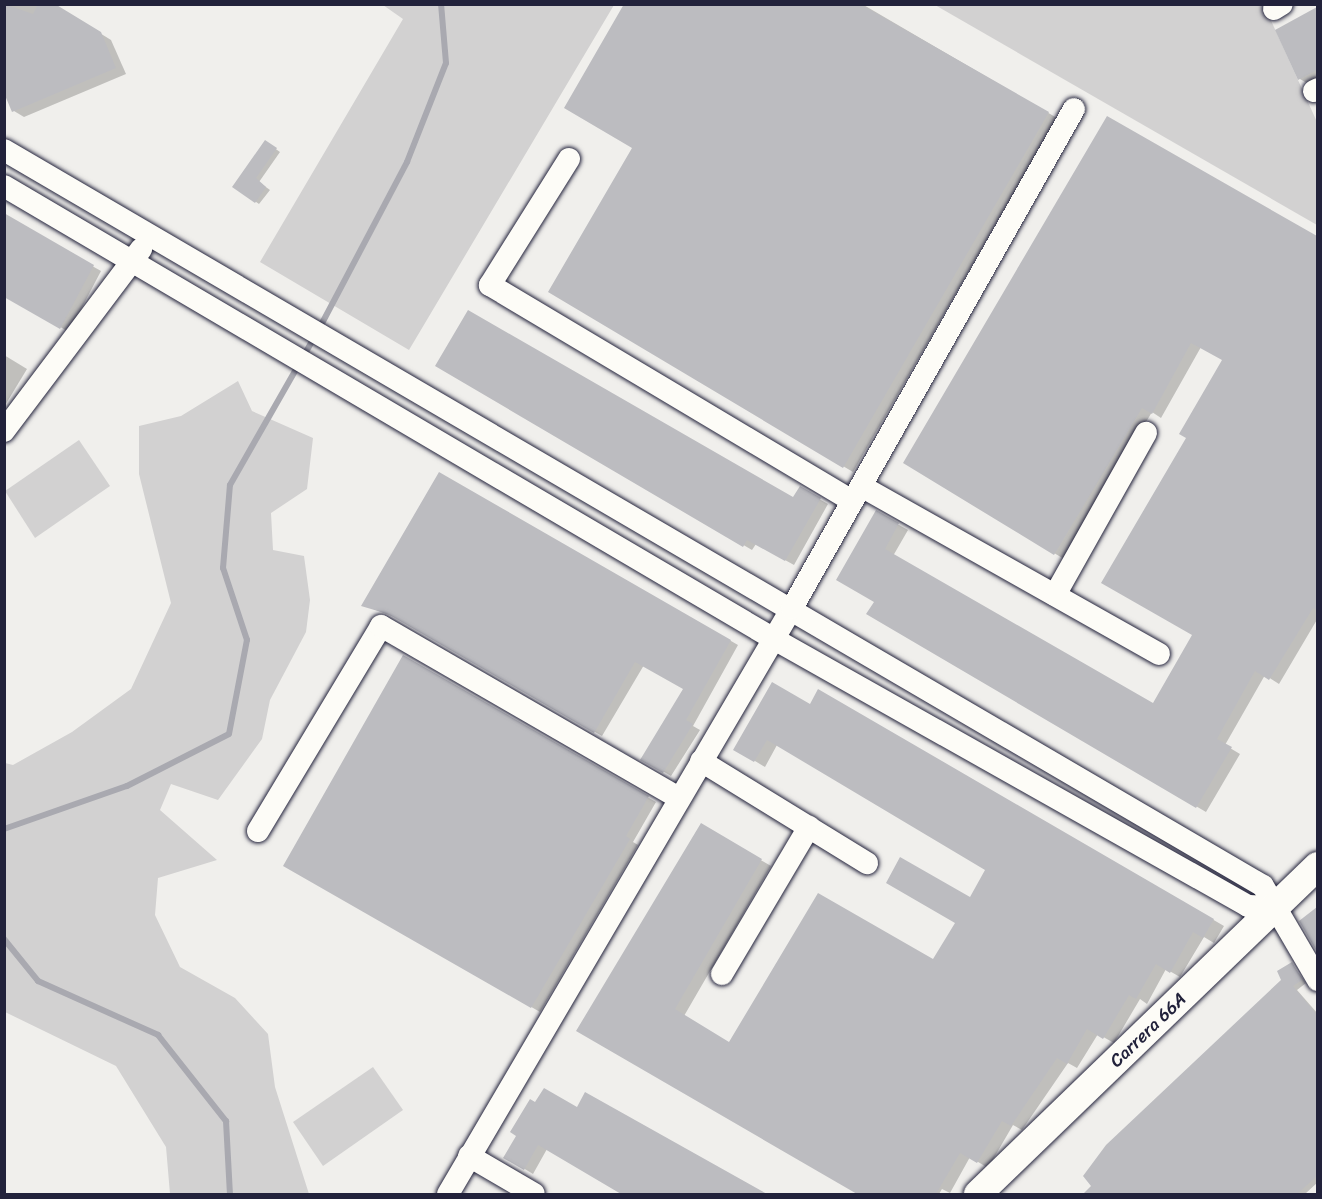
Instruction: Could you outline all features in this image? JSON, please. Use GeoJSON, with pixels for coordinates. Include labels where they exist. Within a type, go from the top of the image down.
{"type":"FeatureCollection","features":[{"type":"Feature","properties":{"kind":"street"},"geometry":{"type":"LineString","coordinates":[[448,1194],[792,608],[1074,109]]}},
{"type":"Feature","properties":{"kind":"street"},"geometry":{"type":"LineString","coordinates":[[4,150],[792,608],[1263,886],[1317,980]]}},
{"type":"Feature","properties":{"kind":"street"},"geometry":{"type":"LineString","coordinates":[[570,159],[490,285],[856,494],[1055,595],[1159,654]]}},
{"type":"Feature","properties":{"kind":"street"},"geometry":{"type":"LineString","coordinates":[[4,186],[133,260],[274,346],[385,408],[774,639],[1248,906],[1274,907]]}},
{"type":"Feature","properties":{"kind":"street"},"geometry":{"type":"LineString","coordinates":[[4,431],[151,236]]}},
{"type":"Feature","properties":{"kind":"street"},"geometry":{"type":"LineString","coordinates":[[1055,595],[1146,433]]}},
{"type":"Feature","properties":{"kind":"street"},"geometry":{"type":"LineString","coordinates":[[258,831],[381,626],[679,798]]}},
{"type":"Feature","properties":{"kind":"street"},"geometry":{"type":"LineString","coordinates":[[701,760],[867,863]]}},
{"type":"Feature","properties":{"kind":"street"},"geometry":{"type":"LineString","coordinates":[[722,974],[809,827]]}},
{"type":"Feature","properties":{"kind":"street","name":"Carrera 66A"},"geometry":{"type":"LineString","coordinates":[[978,1194],[1317,866]]}},
{"type":"Feature","properties":{"kind":"street"},"geometry":{"type":"LineString","coordinates":[[469,1156],[534,1194]]}},
{"type":"Feature","properties":{"kind":"shaded area"},"geometry":{"type":"Polygon","coordinates":[[[383,5],[614,5],[409,350],[260,262],[403,19],[383,5]]]}},
{"type":"Feature","properties":{"kind":"shaded area"},"geometry":{"type":"Polygon","coordinates":[[[935,5],[1264,5],[1317,122],[1317,225],[935,5]]]}},
{"type":"Feature","properties":{"kind":"shaded area"},"geometry":{"type":"Polygon","coordinates":[[[238,381],[252,411],[313,438],[307,489],[271,513],[273,550],[304,556],[310,600],[306,632],[270,700],[262,739],[218,800],[171,784],[160,810],[217,860],[158,878],[155,915],[180,967],[235,998],[268,1034],[275,1087],[309,1194],[170,1194],[166,1147],[116,1066],[5,1012],[5,763],[13,765],[72,732],[131,689],[171,603],[139,474],[139,426],[181,416],[238,381]]]}},
{"type":"Feature","properties":{"kind":"shaded area"},"geometry":{"type":"Polygon","coordinates":[[[79,440],[110,486],[35,538],[5,491],[79,440]]]}},
{"type":"Feature","properties":{"kind":"shaded area"},"geometry":{"type":"Polygon","coordinates":[[[373,1067],[403,1110],[323,1166],[293,1122],[373,1067]]]}},
{"type":"Feature","properties":{"kind":"building"},"geometry":{"type":"Polygon","coordinates":[[[4,4],[33,14],[38,4],[55,4],[101,32],[116,68],[12,112],[4,93],[4,4]]]}},
{"type":"Feature","properties":{"kind":"building"},"geometry":{"type":"Polygon","coordinates":[[[624,4],[860,4],[1049,112],[843,468],[548,292],[632,148],[564,108],[624,4]]]}},
{"type":"Feature","properties":{"kind":"building"},"geometry":{"type":"Polygon","coordinates":[[[1317,7],[1317,70],[1298,80],[1275,30],[1317,7]]]}},
{"type":"Feature","properties":{"kind":"building"},"geometry":{"type":"Polygon","coordinates":[[[1107,116],[1317,236],[1317,610],[1313,608],[1269,680],[1255,671],[1217,739],[1232,747],[1196,808],[866,614],[874,602],[836,580],[876,510],[899,523],[885,549],[1153,703],[1192,635],[1101,583],[1186,438],[1179,434],[1222,360],[1191,343],[1152,414],[1142,408],[1054,555],[903,463],[1107,116]]]}},
{"type":"Feature","properties":{"kind":"building"},"geometry":{"type":"Polygon","coordinates":[[[265,140],[277,148],[256,178],[266,187],[255,203],[232,187],[265,140]]]}},
{"type":"Feature","properties":{"kind":"building"},"geometry":{"type":"Polygon","coordinates":[[[4,213],[94,265],[60,329],[4,297],[4,213]]]}},
{"type":"Feature","properties":{"kind":"building"},"geometry":{"type":"Polygon","coordinates":[[[468,310],[793,497],[800,486],[821,498],[785,561],[747,540],[743,547],[435,366],[468,310]]]}},
{"type":"Feature","properties":{"kind":"building"},"geometry":{"type":"Polygon","coordinates":[[[439,472],[731,640],[686,720],[693,724],[663,773],[640,760],[683,689],[635,662],[594,733],[388,614],[361,606],[439,472]]]}},
{"type":"Feature","properties":{"kind":"building"},"geometry":{"type":"Polygon","coordinates":[[[403,655],[649,796],[626,836],[630,839],[531,1008],[283,866],[403,655]]]}},
{"type":"Feature","properties":{"kind":"building"},"geometry":{"type":"Polygon","coordinates":[[[772,682],[810,704],[818,689],[1214,919],[1203,938],[1193,932],[1170,973],[1156,964],[1136,999],[1129,995],[1103,1039],[1087,1029],[1067,1064],[1057,1058],[1011,1126],[1002,1121],[977,1163],[960,1153],[936,1194],[857,1194],[576,1031],[701,823],[762,859],[675,1009],[729,1042],[818,893],[933,959],[955,923],[886,883],[900,857],[970,897],[985,870],[767,740],[754,762],[733,750],[772,682]]]}},
{"type":"Feature","properties":{"kind":"building"},"geometry":{"type":"Polygon","coordinates":[[[1317,907],[1317,952],[1299,921],[1317,907]]]}},
{"type":"Feature","properties":{"kind":"building"},"geometry":{"type":"Polygon","coordinates":[[[1292,962],[1302,980],[1293,986],[1317,1015],[1317,1176],[1297,1194],[1083,1194],[1091,1186],[1083,1176],[1106,1145],[1281,980],[1277,971],[1292,962]]]}},
{"type":"Feature","properties":{"kind":"building"},"geometry":{"type":"Polygon","coordinates":[[[544,1088],[577,1107],[585,1092],[767,1194],[621,1194],[538,1145],[524,1170],[503,1158],[516,1136],[510,1132],[530,1099],[535,1102],[544,1088]]]}},
{"type":"Feature","properties":{"kind":"waterway"},"geometry":{"type":"LineString","coordinates":[[319,329],[407,162],[446,63],[441,4]]}},
{"type":"Feature","properties":{"kind":"waterway"},"geometry":{"type":"LineString","coordinates":[[4,829],[127,786],[229,734],[247,640],[223,568],[230,485],[314,338]]}},
{"type":"Feature","properties":{"kind":"waterway"},"geometry":{"type":"LineString","coordinates":[[4,939],[38,981],[158,1035],[226,1121],[230,1194]]}}]}
